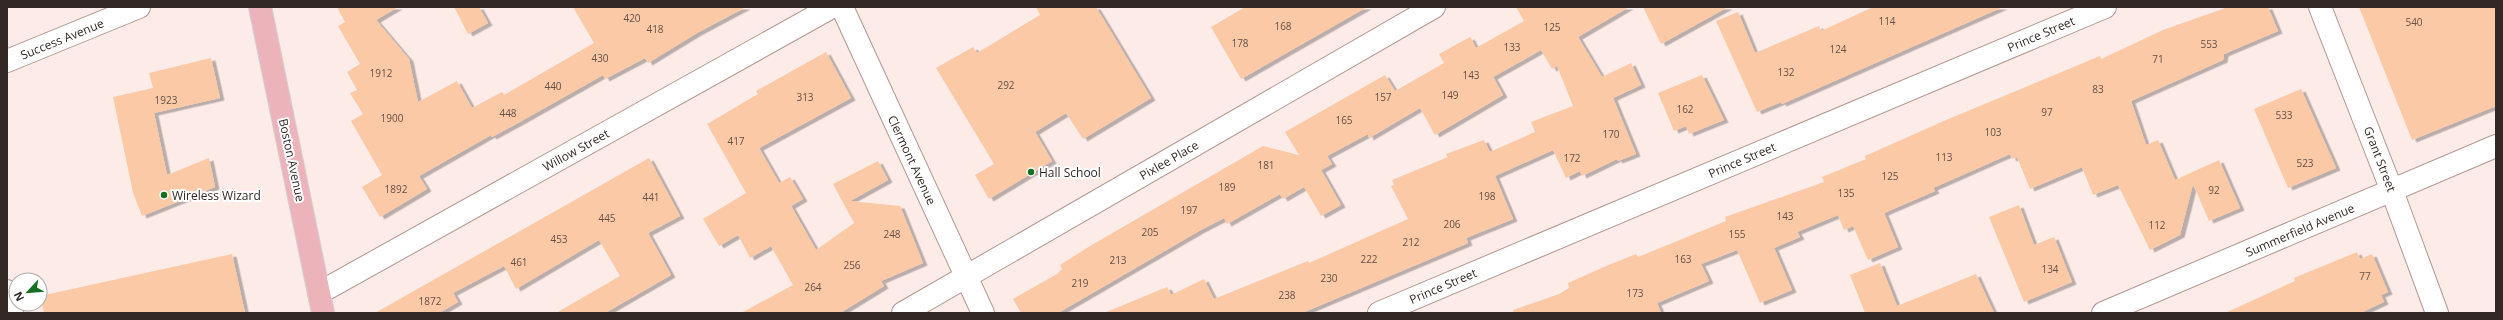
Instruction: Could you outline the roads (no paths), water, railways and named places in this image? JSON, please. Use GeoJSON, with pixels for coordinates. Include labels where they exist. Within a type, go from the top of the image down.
{"type":"FeatureCollection","features":[{"type":"Feature","properties":{"kind":"main road","name":"Boston Avenue"},"geometry":{"type":"LineString","coordinates":[[260,7],[321,303]]}},
{"type":"Feature","properties":{"kind":"street","name":"Success Avenue"},"geometry":{"type":"LineString","coordinates":[[7,61],[139,7]]}},
{"type":"Feature","properties":{"kind":"street","name":"Willow Street"},"geometry":{"type":"LineString","coordinates":[[321,303],[832,7]]}},
{"type":"Feature","properties":{"kind":"street","name":"Clermont Avenue"},"geometry":{"type":"LineString","coordinates":[[842,7],[983,313]]}},
{"type":"Feature","properties":{"kind":"street","name":"Pixlee Place"},"geometry":{"type":"LineString","coordinates":[[903,313],[1434,7]]}},
{"type":"Feature","properties":{"kind":"street","name":"Prince Street"},"geometry":{"type":"LineString","coordinates":[[1379,313],[2105,7]]}},
{"type":"Feature","properties":{"kind":"street","name":"Grant Street"},"geometry":{"type":"LineString","coordinates":[[2320,7],[2392,191],[2437,313]]}},
{"type":"Feature","properties":{"kind":"street","name":"Summerfield Avenue"},"geometry":{"type":"LineString","coordinates":[[2103,313],[2496,146]]}},
{"type":"Feature","properties":{"kind":"street"},"geometry":{"type":"LineString","coordinates":[[7,291],[12,313]]}},
{"type":"Feature","properties":{"kind":"place","name":"Hall School"},"geometry":{"type":"Point","coordinates":[1031,172]}},
{"type":"Feature","properties":{"kind":"place","name":"Wireless Wizard"},"geometry":{"type":"Point","coordinates":[164,195]}}]}
